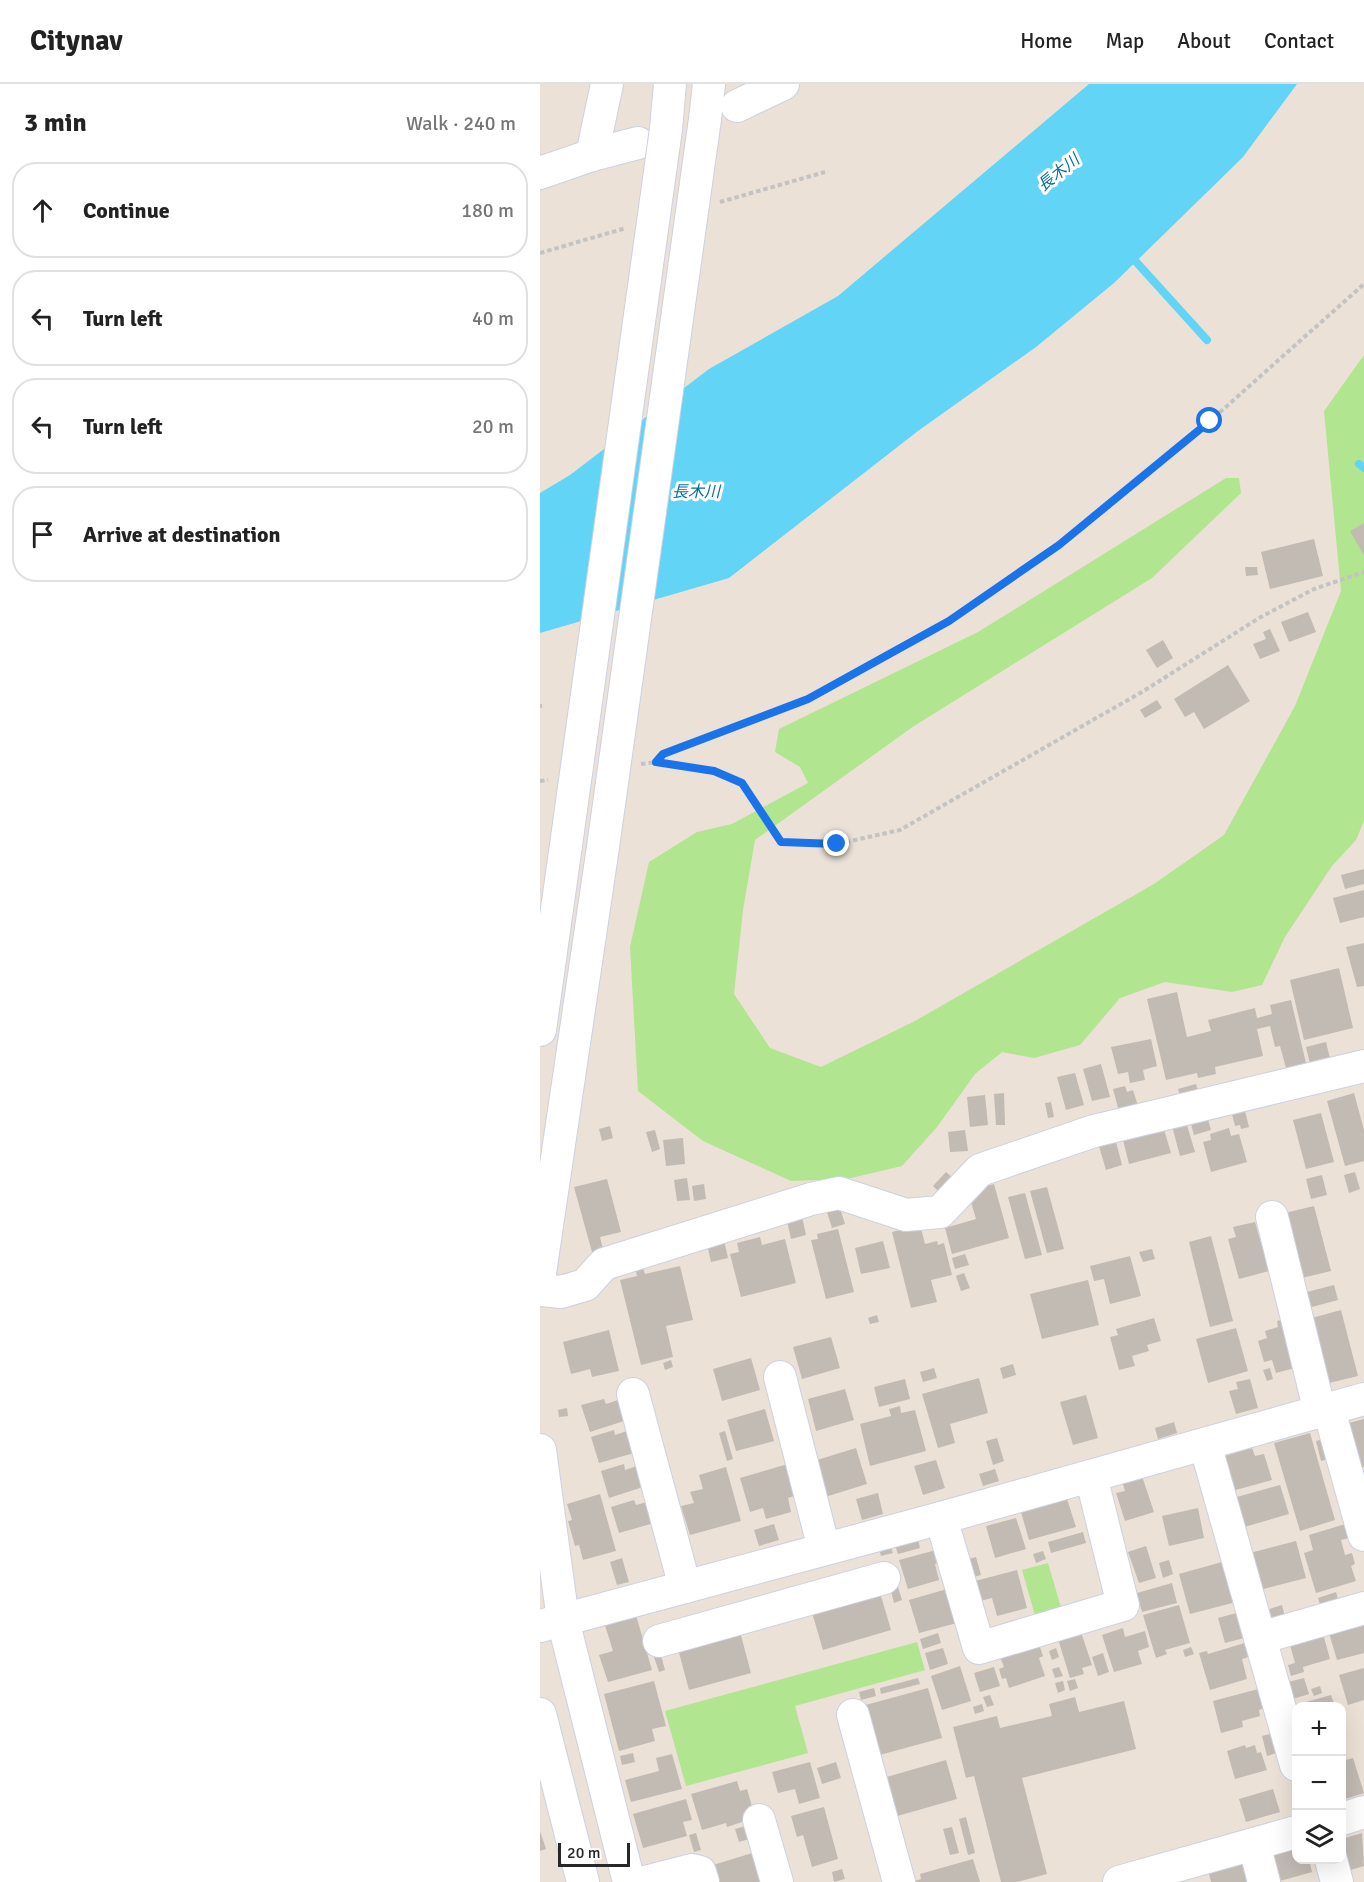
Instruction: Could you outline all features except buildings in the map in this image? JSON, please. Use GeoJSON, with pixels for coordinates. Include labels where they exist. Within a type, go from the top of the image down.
{"type":"FeatureCollection","features":[{"type":"Feature","properties":{"kind":"street"},"geometry":{"type":"LineString","coordinates":[[592,155],[607,84]]}},
{"type":"Feature","properties":{"kind":"street"},"geometry":{"type":"LineString","coordinates":[[540,1030],[666,129],[670,84]]}},
{"type":"Feature","properties":{"kind":"street"},"geometry":{"type":"LineString","coordinates":[[540,1273],[603,847],[709,84]]}},
{"type":"Feature","properties":{"kind":"street"},"geometry":{"type":"LineString","coordinates":[[737,106],[783,84]]}},
{"type":"Feature","properties":{"kind":"street"},"geometry":{"type":"LineString","coordinates":[[540,173],[592,155],[638,143]]}},
{"type":"Feature","properties":{"kind":"street"},"geometry":{"type":"LineString","coordinates":[[540,1290],[561,1292],[585,1286],[604,1264],[811,1198],[839,1193],[906,1215],[940,1212],[980,1170],[1094,1131],[1364,1066]]}},
{"type":"Feature","properties":{"kind":"street"},"geometry":{"type":"LineString","coordinates":[[1272,1217],[1324,1411],[1364,1535]]}},
{"type":"Feature","properties":{"kind":"street"},"geometry":{"type":"LineString","coordinates":[[780,1377],[824,1549]]}},
{"type":"Feature","properties":{"kind":"street"},"geometry":{"type":"LineString","coordinates":[[633,1394],[685,1587]]}},
{"type":"Feature","properties":{"kind":"street"},"geometry":{"type":"LineString","coordinates":[[552,1623],[1364,1400]]}},
{"type":"Feature","properties":{"kind":"street"},"geometry":{"type":"LineString","coordinates":[[1205,1444],[1293,1756]]}},
{"type":"Feature","properties":{"kind":"street"},"geometry":{"type":"LineString","coordinates":[[540,1450],[552,1623],[629,1882]]}},
{"type":"Feature","properties":{"kind":"street"},"geometry":{"type":"LineString","coordinates":[[941,1518],[979,1648],[1123,1605],[1091,1476]]}},
{"type":"Feature","properties":{"kind":"street"},"geometry":{"type":"LineString","coordinates":[[766,1565],[779,1607]]}},
{"type":"Feature","properties":{"kind":"street"},"geometry":{"type":"LineString","coordinates":[[659,1641],[884,1578]]}},
{"type":"Feature","properties":{"kind":"street"},"geometry":{"type":"LineString","coordinates":[[1260,1638],[1364,1608]]}},
{"type":"Feature","properties":{"kind":"street"},"geometry":{"type":"LineString","coordinates":[[540,1714],[583,1882]]}},
{"type":"Feature","properties":{"kind":"street"},"geometry":{"type":"LineString","coordinates":[[853,1715],[899,1882]]}},
{"type":"Feature","properties":{"kind":"street"},"geometry":{"type":"LineString","coordinates":[[1346,1817],[1364,1812]]}},
{"type":"Feature","properties":{"kind":"street"},"geometry":{"type":"LineString","coordinates":[[759,1820],[777,1882]]}},
{"type":"Feature","properties":{"kind":"street"},"geometry":{"type":"LineString","coordinates":[[1127,1881],[1292,1833]]}},
{"type":"Feature","properties":{"kind":"street"},"geometry":{"type":"LineString","coordinates":[[1254,1844],[1264,1882]]}},
{"type":"Feature","properties":{"kind":"street"},"geometry":{"type":"LineString","coordinates":[[1332,1864],[1337,1882]]}},
{"type":"Feature","properties":{"kind":"street"},"geometry":{"type":"LineString","coordinates":[[645,1882],[692,1870],[700,1872],[703,1882]]}},
{"type":"Feature","properties":{"kind":"path"},"geometry":{"type":"LineString","coordinates":[[1364,284],[1210,421],[1059,545],[949,621],[808,699],[663,754],[656,762],[714,771],[742,783],[781,842],[837,844],[900,830],[1142,692],[1260,618],[1314,589],[1364,572]]}},
{"type":"Feature","properties":{"kind":"green space"},"geometry":{"type":"Polygon","coordinates":[[[1364,355],[1364,821],[1356,840],[1332,866],[1285,937],[1262,985],[1232,992],[1165,982],[1120,998],[1080,1045],[1034,1058],[1002,1052],[975,1074],[937,1127],[902,1166],[847,1179],[791,1181],[703,1141],[638,1091],[630,947],[649,862],[697,832],[732,824],[808,783],[800,767],[775,752],[779,729],[978,632],[1226,478],[1239,478],[1241,493],[1152,578],[914,726],[755,840],[743,910],[734,994],[770,1048],[821,1067],[915,1021],[1154,884],[1224,835],[1295,706],[1341,591],[1324,411],[1364,355]]]}},
{"type":"Feature","properties":{"kind":"green space"},"geometry":{"type":"Polygon","coordinates":[[[1048,1563],[1062,1611],[1036,1619],[1022,1570],[1048,1563]]]}},
{"type":"Feature","properties":{"kind":"green space"},"geometry":{"type":"Polygon","coordinates":[[[917,1642],[925,1670],[795,1706],[808,1753],[686,1786],[665,1711],[917,1642]]]}},
{"type":"Feature","properties":{"kind":"water","name":"長木川"},"geometry":{"type":"Polygon","coordinates":[[[1089,84],[1297,84],[1243,157],[1114,283],[1036,347],[918,431],[729,578],[540,633],[540,493],[570,475],[709,369],[838,296],[1089,84]]]}},
{"type":"Feature","properties":{"kind":"waterway"},"geometry":{"type":"LineString","coordinates":[[1129,254],[1207,340]]}},
{"type":"Feature","properties":{"kind":"waterway"},"geometry":{"type":"LineString","coordinates":[[1359,464],[1364,468]]}},
{"type":"Feature","properties":{"kind":"route"},"geometry":{"type":"LineString","coordinates":[[837,844],[781,842],[742,783],[714,771],[656,762],[663,754],[808,699],[949,621],[1059,545],[1210,421]]}}]}
